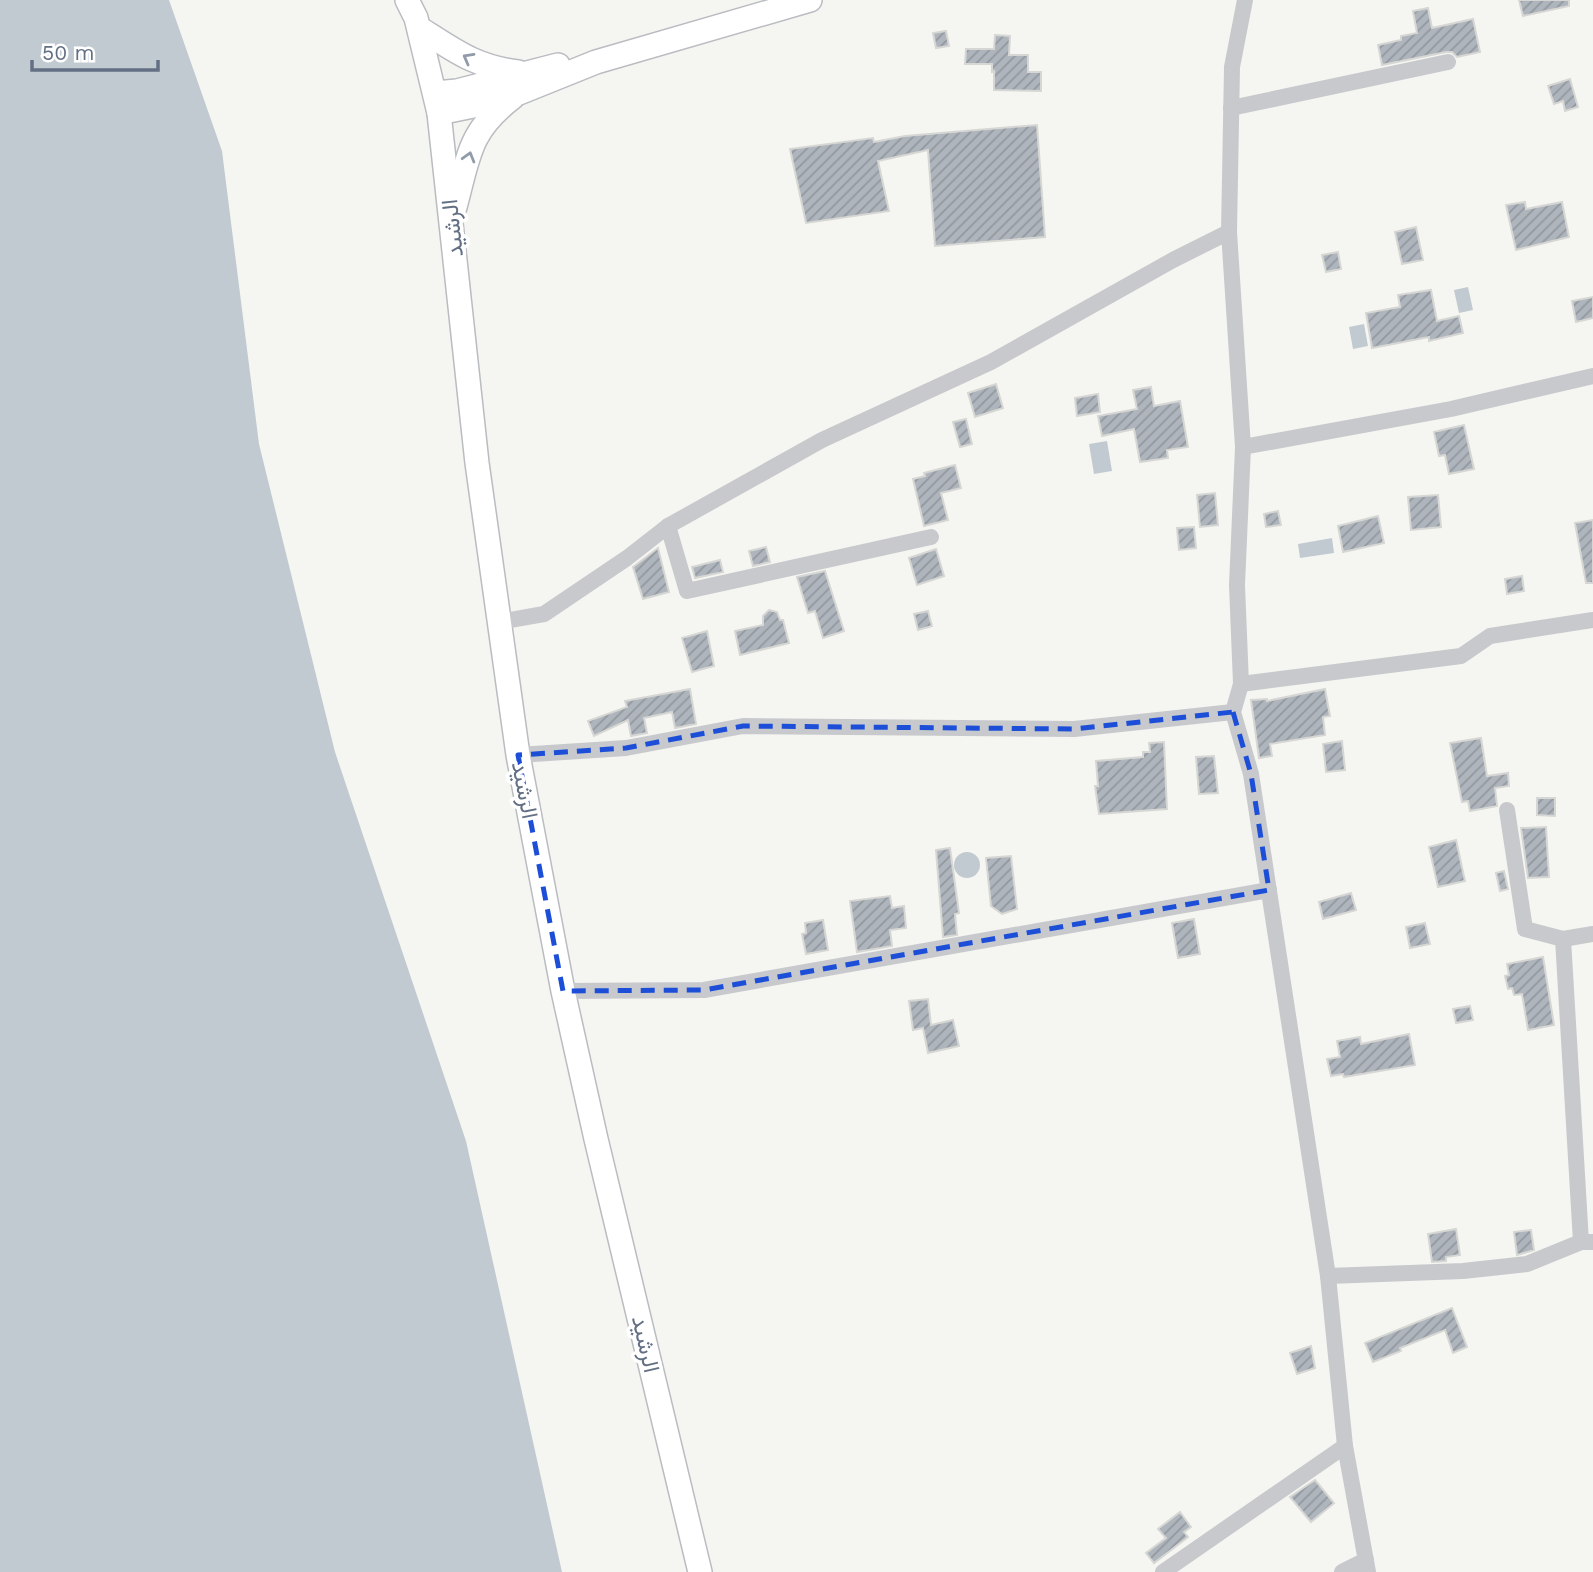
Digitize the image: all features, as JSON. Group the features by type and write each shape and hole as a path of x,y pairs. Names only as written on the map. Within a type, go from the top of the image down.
{"main road":[{"name":"الرشيد","path":"407,0 418,28 437,103 446,156 477,463 518,755 596,1139 700,1572"},
{"path":"437,103 457,91 522,83 810,0"},
{"path":"418,28 480,65 522,83"},
{"path":"451,223 475,136 522,83"}],"street":[{"path":"1245,0 1232,67 1231,108 1229,232 1243,447 1237,585 1241,684 1233,712 1251,774 1328,1276 1345,1446 1367,1566 1342,1572"},
{"path":"1231,108 1448,62"},
{"path":"499,622 544,614 627,558 668,526 822,440 991,362 1173,260 1229,232"},
{"path":"1243,447 1451,409 1593,376"},
{"path":"668,526 687,591 931,537"},
{"path":"1241,684 1461,656 1490,636 1593,620"},
{"path":"518,755 626,748 743,726 1074,729 1233,712"},
{"path":"1507,810 1525,929 1563,939 1593,934"},
{"path":"564,990 704,990 1269,890"},
{"path":"1328,1276 1463,1271 1527,1264 1587,1242 1563,939"},
{"path":"1163,1572 1345,1446"}],"highlighted area":[{"path":"1233,712 1251,774 1269,890 704,990 563,991 518,755 626,748 743,726 1074,729"}],"shaded area":[{"path":"0,0 169,0 222,151 259,444 335,752 466,1141 562,1572 0,1572"},
{"path":"1468,287 1473,310 1459,313 1454,290"},
{"path":"1364,324 1368,346 1353,349 1349,327"},
{"path":"1107,441 1112,471 1094,474 1089,444"},
{"path":"1332,538 1334,553 1300,558 1298,544"},
{"path":"967,852 976,856 980,865 976,874 967,878 958,874 954,865 958,856"}],"building":[{"path":"1519,0 1569,0 1569,6 1523,16"},
{"path":"1428,8 1432,28 1473,19 1480,52 1457,57 1452,52 1446,52 1382,65 1378,45 1417,33 1413,11"},
{"path":"946,31 949,46 936,48 933,33"},
{"path":"995,35 1010,36 1009,55 1028,55 1028,72 1041,72 1041,91 994,90 992,64 965,64 966,49 994,49"},
{"path":"1570,79 1578,107 1565,111 1563,101 1554,104 1548,86"},
{"path":"1037,125 1045,237 935,246 928,150 878,161 889,211 806,223 790,149 873,138 874,142 905,136"},
{"path":"1525,202 1526,209 1562,202 1569,237 1516,250 1506,205"},
{"path":"1416,227 1423,260 1402,264 1395,232"},
{"path":"1338,252 1341,269 1326,272 1322,255"},
{"path":"1431,290 1437,321 1459,316 1463,333 1429,341 1429,337 1372,348 1366,313 1400,307 1398,295"},
{"path":"1593,297 1593,318 1576,322 1572,301"},
{"path":"996,384 1003,408 975,417 968,393"},
{"path":"1151,387 1154,406 1180,401 1188,447 1167,450 1168,458 1140,462 1134,429 1102,436 1098,416 1137,409 1133,390"},
{"path":"1098,394 1100,412 1077,416 1075,398"},
{"path":"966,419 972,444 960,447 953,422"},
{"path":"1464,425 1474,469 1449,474 1445,455 1439,456 1434,432"},
{"path":"955,465 961,488 941,493 948,520 924,526 913,479 925,476 924,473"},
{"path":"1215,493 1218,525 1200,527 1197,495"},
{"path":"1438,495 1441,527 1411,530 1408,497"},
{"path":"1278,511 1281,525 1266,527 1264,514"},
{"path":"1378,516 1384,543 1343,552 1338,526"},
{"path":"1593,520 1593,583 1586,583 1575,523"},
{"path":"1194,527 1196,548 1179,550 1177,528"},
{"path":"766,547 770,562 753,566 749,551"},
{"path":"658,548 669,592 643,599 633,567"},
{"path":"936,549 944,576 917,585 909,558"},
{"path":"720,560 723,572 695,578 692,567"},
{"path":"825,571 844,631 823,638 815,611 808,613 797,577"},
{"path":"1522,576 1524,591 1507,594 1505,579"},
{"path":"769,610 777,612 780,620 783,620 789,643 740,655 735,631 763,625 763,616"},
{"path":"928,611 932,626 918,630 914,614"},
{"path":"707,631 714,666 692,672 682,638"},
{"path":"690,689 696,724 675,728 672,712 644,718 647,733 631,736 628,720 594,736 588,721 627,707 625,701"},
{"path":"1325,689 1330,716 1323,717 1325,735 1270,744 1272,756 1259,758 1251,700 1267,701"},
{"path":"1481,738 1487,776 1508,773 1509,786 1495,788 1497,806 1470,811 1468,801 1462,802 1450,743"},
{"path":"1342,741 1345,770 1326,772 1323,744"},
{"path":"1164,742 1167,809 1099,814 1095,786 1098,786 1096,761 1143,757 1143,752 1150,752 1149,743"},
{"path":"1214,756 1218,793 1199,794 1196,757"},
{"path":"1537,798 1555,798 1555,816 1537,815"},
{"path":"1546,827 1549,877 1528,878 1521,828"},
{"path":"1456,840 1465,881 1438,887 1429,847"},
{"path":"950,848 959,913 955,914 957,935 943,937 936,850"},
{"path":"1011,856 1017,909 1002,914 991,906 986,858"},
{"path":"1504,871 1508,889 1500,891 1496,873"},
{"path":"1351,893 1356,910 1323,919 1319,902"},
{"path":"890,896 892,908 904,906 906,928 890,930 892,946 857,952 850,901"},
{"path":"1194,919 1200,954 1178,958 1172,923"},
{"path":"823,920 828,950 806,954 802,934 806,933 805,923"},
{"path":"1425,923 1430,944 1410,948 1406,927"},
{"path":"1543,957 1554,1025 1528,1030 1522,994 1514,995 1512,988 1508,989 1505,976 1509,975 1507,964"},
{"path":"928,999 931,1025 953,1020 959,1046 928,1053 923,1028 913,1030 909,1001"},
{"path":"1470,1006 1473,1020 1456,1023 1453,1009"},
{"path":"1409,1034 1415,1065 1344,1077 1343,1074 1331,1076 1327,1059 1340,1057 1337,1041 1360,1037 1361,1044"},
{"path":"1456,1229 1460,1255 1446,1257 1446,1261 1432,1262 1428,1234"},
{"path":"1531,1230 1534,1250 1517,1255 1514,1232"},
{"path":"1452,1308 1467,1347 1453,1353 1445,1330 1373,1362 1365,1343"},
{"path":"1311,1346 1315,1368 1297,1374 1290,1353"},
{"path":"1315,1480 1334,1503 1311,1522 1290,1497"},
{"path":"1180,1512 1191,1527 1184,1532 1188,1537 1154,1563 1146,1553 1166,1538 1158,1529"}]}
